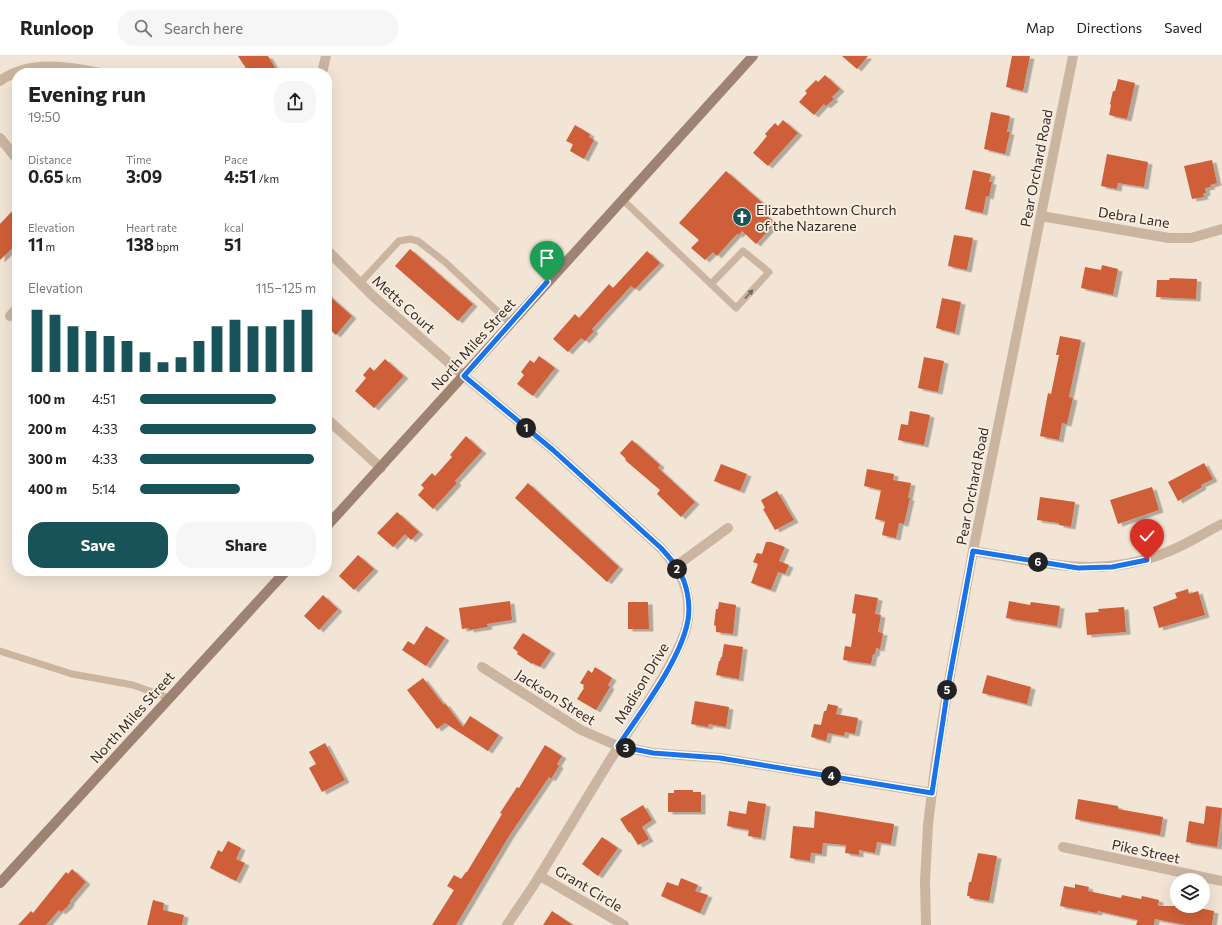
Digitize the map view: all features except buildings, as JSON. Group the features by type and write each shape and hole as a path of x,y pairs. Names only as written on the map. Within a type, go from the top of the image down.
{"main road":[{"name":"North Miles Street","path":"332,521 753,56"},
{"name":"North Miles Street","path":"0,883 281,576"}],"street":[{"path":"323,68 326,56"},
{"name":"Pear Orchard Road","path":"926,925 925,882 932,793 949,681 973,551 1073,56"},
{"path":"38,68 73,68"},
{"path":"0,81 12,75"},
{"path":"0,138 12,152"},
{"name":"Debra Lane","path":"1041,216 1169,238 1191,238 1222,229"},
{"name":"Metts Court","path":"332,255 360,283 464,376"},
{"name":"Madison Drive","path":"464,376 553,450 661,548 676,566 684,581 688,600 688,620 682,641 658,686 618,746 540,876 507,925"},
{"path":"332,424 381,468"},
{"path":"973,551 1062,566 1089,568 1112,567 1129,564 1164,554 1222,524"},
{"path":"676,566 728,528"},
{"name":"Jackson Street","path":"482,667 581,730 618,746 653,753 720,758 932,793"},
{"name":"Pike Street","path":"1063,847 1222,881"},
{"name":"Grant Circle","path":"540,876 624,925"}],"lane":[{"path":"623,200 736,308 769,272 743,252 711,284"},
{"path":"360,283 399,241 410,239 418,241 445,262 510,323"},
{"path":"0,651 72,674 133,685 169,698"}],"place":[{"name":"Elizabethtown Church of the Nazarene","path":"742,217"}],"route":[{"path":"547,282 464,376 553,450 661,548 676,566 684,581 688,600 688,620 682,641 658,686 618,746 653,753 720,758 932,793 949,681 973,551 1078,568 1112,567 1147,560"}]}
